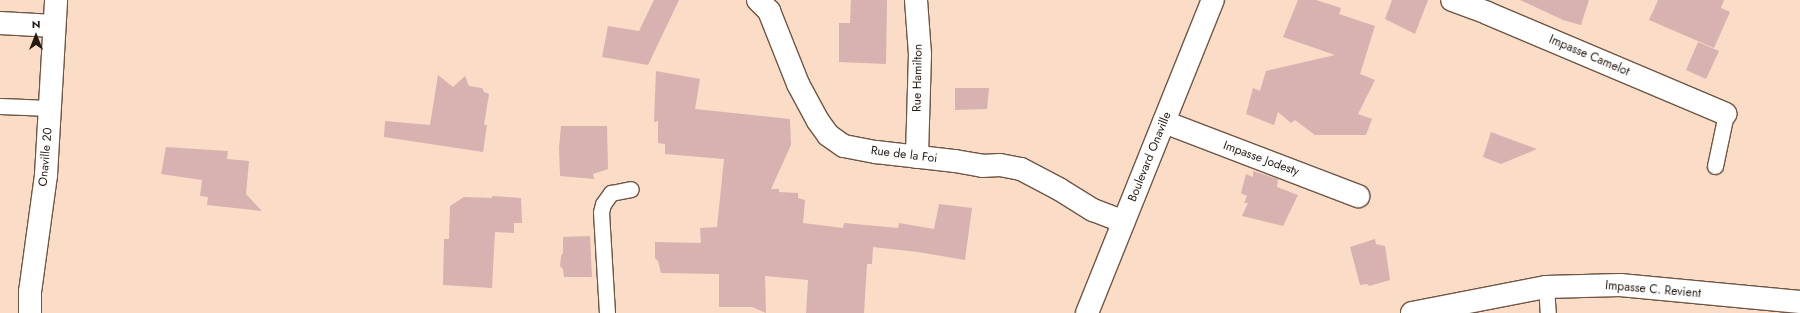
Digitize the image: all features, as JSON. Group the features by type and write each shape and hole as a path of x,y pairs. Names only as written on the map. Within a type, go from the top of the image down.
{"street":[{"name":"Onaville 20","path":"30,313 30,292 46,175 56,0"},
{"name":"Rue de la Foi","path":"758,0 769,11 798,84 828,136 844,146 876,152 982,166 1000,164 1021,169 1059,189 1093,210 1124,222"},
{"name":"Rue Hamilton","path":"916,0 920,54 917,157"},
{"name":"Boulevard Onaville","path":"1087,313 1213,0"},
{"name":"Impasse Camelot","path":"1452,0 1487,13 1726,114"},
{"path":"0,23 54,26"},
{"name":"Impasse Jodesty","path":"1164,122 1358,196"},
{"name":"Impasse C. Revient","path":"1412,313 1546,287 1620,285 1800,302"}],"lane":[{"path":"0,106 50,108"},
{"path":"1715,166 1726,114"},
{"path":"607,313 601,212 603,204 611,193 631,189"},
{"path":"1546,287 1548,313"}],"building":[{"path":"654,0 679,0 648,65 602,57 608,26 639,31"},
{"path":"851,0 887,0 886,64 839,62 839,23 850,23"},
{"path":"1298,0 1316,0 1341,8 1339,14 1375,26 1360,74 1375,80 1358,114 1372,119 1366,135 1315,135 1295,120 1291,123 1278,112 1274,125 1246,114 1253,88 1260,91 1266,71 1335,55 1283,37"},
{"path":"1392,0 1428,0 1415,34 1385,19"},
{"path":"1520,0 1589,0 1581,25 1563,20"},
{"path":"1658,0 1724,0 1721,8 1730,12 1714,48 1649,20"},
{"path":"1698,42 1719,51 1706,79 1686,70"},
{"path":"656,71 700,79 695,109 790,119 791,145 771,189 779,189 779,192 798,193 798,198 805,200 803,223 843,228 844,223 898,228 899,223 934,229 939,204 972,208 965,260 918,252 873,247 872,264 867,264 864,313 806,313 808,280 765,276 766,313 752,307 719,307 719,274 661,273 658,261 655,258 655,242 701,243 700,228 717,227 724,159 665,154 665,144 658,143 658,121 654,122"},
{"path":"438,75 453,87 465,76 469,86 482,88 484,92 489,94 484,125 487,125 483,152 384,137 385,121 430,125"},
{"path":"955,88 989,88 987,109 955,110"},
{"path":"561,126 607,126 608,169 593,174 594,179 560,176 559,148"},
{"path":"1491,132 1537,149 1501,164 1483,157"},
{"path":"166,147 228,151 227,159 249,161 246,194 262,211 207,205 208,197 200,196 202,180 161,174"},
{"path":"1253,171 1278,179 1277,187 1298,195 1283,226 1242,216 1248,203 1244,203 1247,196 1241,193 1246,174 1253,177"},
{"path":"492,196 521,198 522,223 514,223 514,233 495,232 492,288 443,285 444,239 449,239 450,206 464,197 492,198"},
{"path":"590,236 592,277 564,277 563,269 560,266 561,256 563,253 563,237"},
{"path":"1375,239 1376,244 1385,246 1390,280 1369,286 1367,284 1360,285 1350,247"}]}
